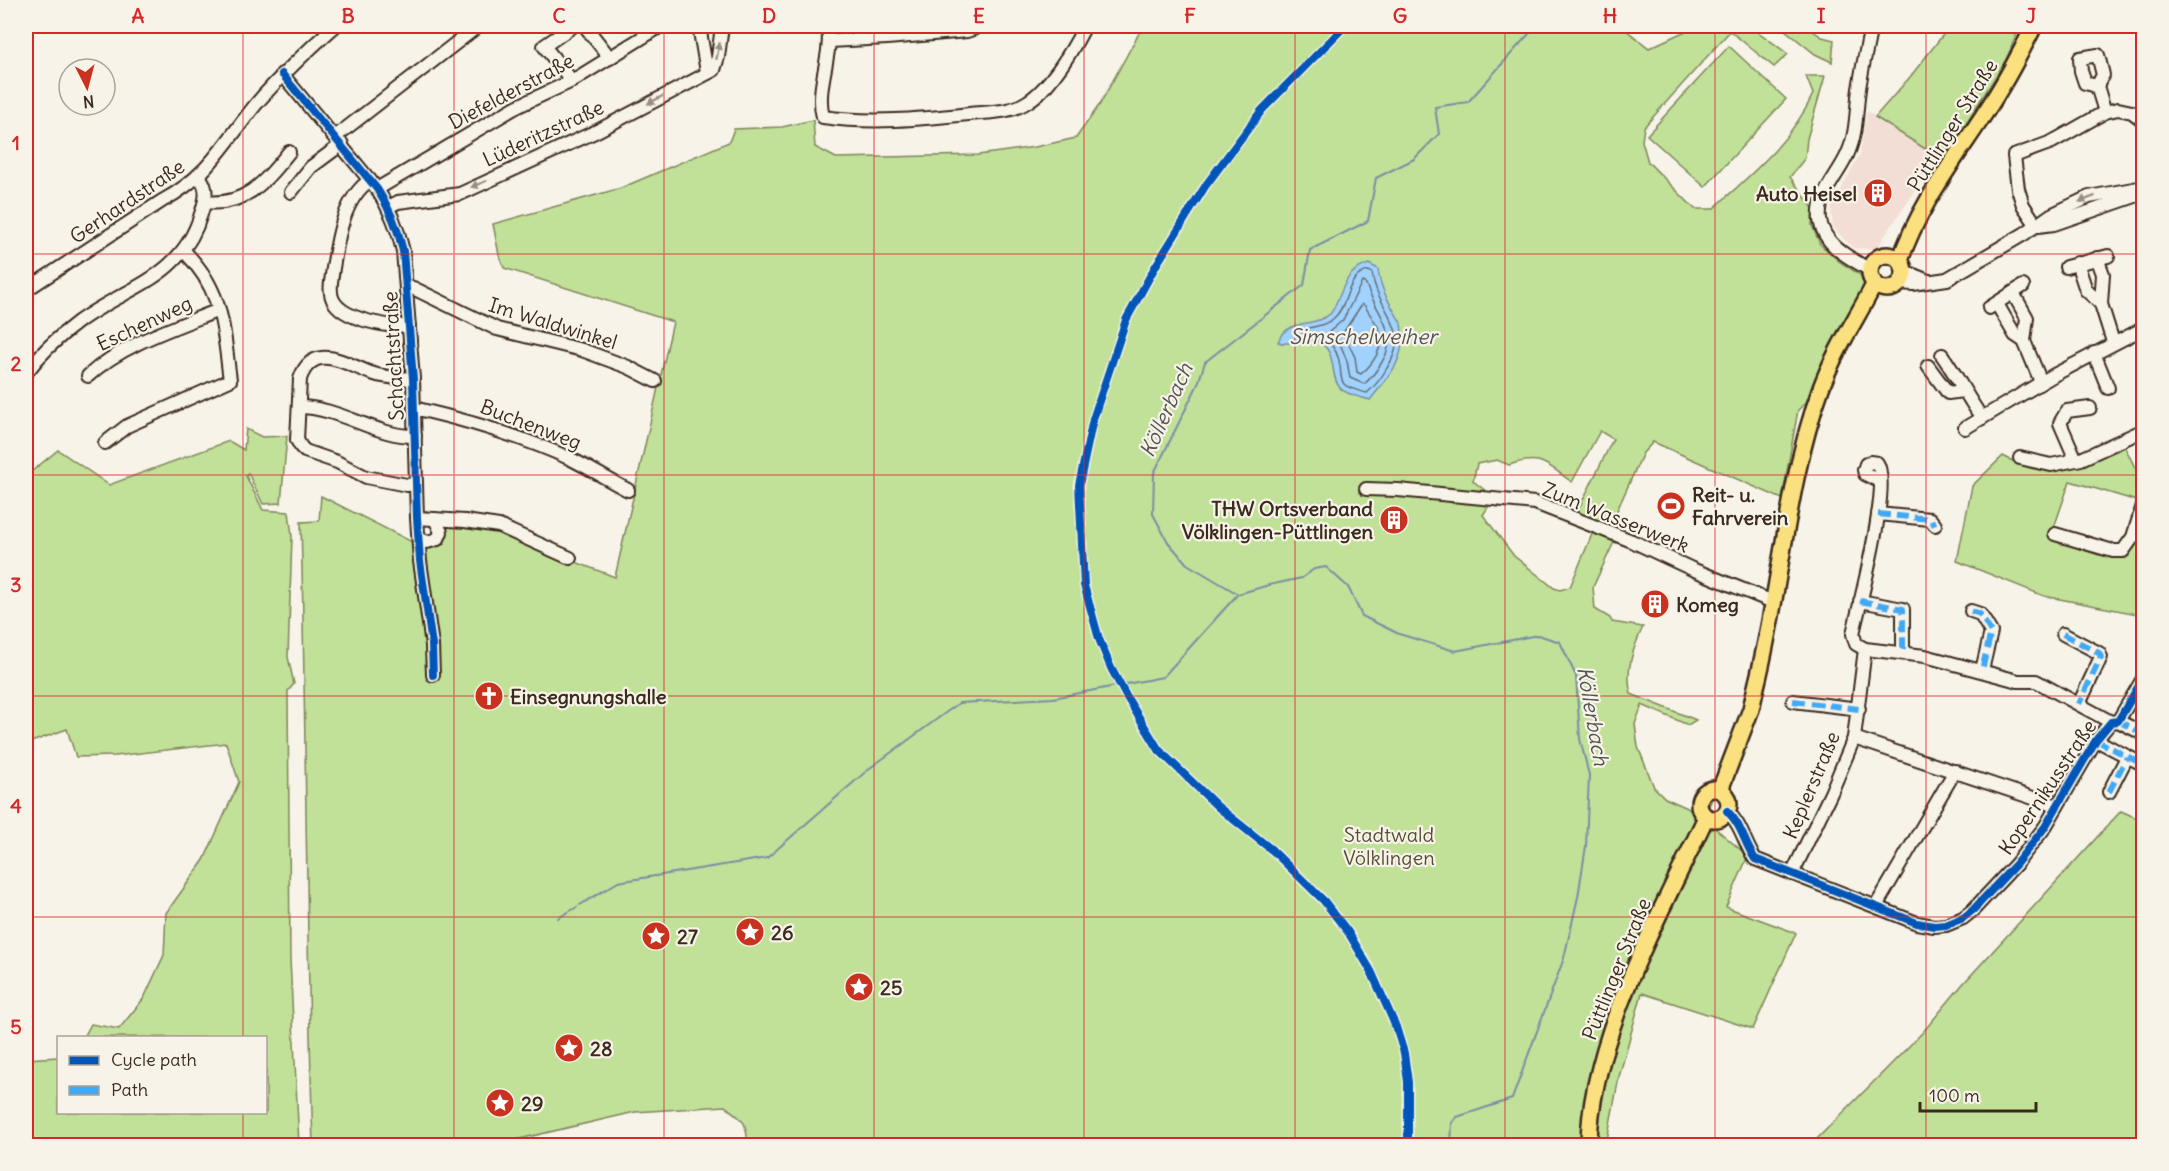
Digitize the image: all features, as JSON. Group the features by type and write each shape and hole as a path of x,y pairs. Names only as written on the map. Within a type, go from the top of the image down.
{"main road":[{"name":"Püttlinger Straße","path":"1589,1146 1592,1112 1601,1068 1618,1014 1683,863 1706,817 1700,804 1702,796 1710,790 1720,790 1751,709 1761,666 1794,481 1821,387 1835,356 1887,272 1908,224 1922,214 2008,76 2034,26"},
{"path":"1706,817 1720,818 1727,811 1729,802 1720,790"}],"street":[{"name":"Gerhardstraße","path":"26,290 162,201 180,192 200,176 282,74 336,26"},
{"path":"291,192 310,167 339,141 478,26"},
{"path":"572,81 544,46 558,30 573,26"},
{"path":"585,26 610,58"},
{"name":"Diefelderstraße","path":"374,184 516,107 572,81 661,26"},
{"path":"699,26 707,72 714,70 722,26"},
{"path":"828,26 830,41 823,83 821,109 823,117 862,120 915,120 1007,110 1026,103 1042,91 1069,54 1085,26"},
{"path":"830,41 967,31 977,26"},
{"path":"1871,26 1860,75 1855,129 1850,150 1819,208 1820,222 1825,236 1836,249 1852,259 1913,284 1939,282 2037,226 2050,214 2090,197 2144,187"},
{"name":"Lüderitzstraße","path":"388,207 398,202 460,194 597,131 707,72"},
{"name":"Schachtstraße","path":"282,74 374,184 388,207 399,233 403,251 413,379 417,519 432,645 433,675"},
{"path":"2097,86 2105,112"},
{"path":"2037,226 2023,205 2018,189 2014,156 2052,142 2105,112 2118,109 2132,112 2144,121"},
{"path":"205,202 223,202 252,191 268,178 289,152"},
{"path":"26,373 47,348 78,322 154,278 184,251 192,240 205,202 207,190 200,176"},
{"path":"374,184 363,185 344,218 338,241 331,295 339,309 350,315 368,321 409,326"},
{"path":"2037,226 2054,224 2144,193"},
{"path":"105,443 127,426 230,380 219,310 210,284 184,251"},
{"path":"2101,304 2085,290 2072,265 2102,257 2101,304 2113,342"},
{"name":"Im Waldwinkel","path":"406,288 413,288 497,329 582,350 628,367 655,381"},
{"path":"2024,340 2015,335 1993,306 2018,290 2026,318 2024,340 2041,382"},
{"name":"Eschenweg","path":"88,376 103,362 219,310"},
{"path":"1965,428 2041,382 2113,342 2144,328"},
{"path":"1963,391 1948,393 1925,368 1946,352 1963,391 1982,418"},
{"path":"2094,353 2108,387"},
{"path":"413,379 378,375 338,359 324,357 313,361 303,369 300,379 297,440 305,451 337,462 366,477 407,485 416,484"},
{"path":"299,407 328,411 380,429 415,436"},
{"path":"2076,460 2060,423 2067,411 2090,408"},
{"name":"Buchenweg","path":"414,410 472,422 530,441 628,490"},
{"path":"2020,458 2051,465 2076,460 2144,430"},
{"path":"1879,481 1878,514 1853,638 1858,646 1865,649 1941,659 2018,681 2036,681 2115,722"},
{"name":"Zum Wasserwerk","path":"1366,489 1535,503 1632,541 1692,569 1773,602"},
{"path":"2055,534 2113,551 2123,551 2133,537 2144,502"},
{"path":"1878,514 1930,519 1935,525"},
{"path":"417,519 499,526 570,558"},
{"path":"419,538 428,542 438,539 441,532 435,519"},
{"path":"1860,602 1903,609 1903,653"},
{"path":"1971,611 1980,614 1991,632 1982,670"},
{"path":"2063,634 2099,653 2101,657 2079,704"},
{"name":"Keplerstraße","path":"1792,874 1832,793 1854,738 1865,649"},
{"name":"Kopernikusstraße","path":"1727,811 1737,822 1747,848 1755,859 1917,923 1928,926 1946,925 1963,918 1973,910 2016,864 2045,827 2096,740 2115,722 2144,677"},
{"name":"Keplerstraße","path":"1793,700 1859,709"},
{"name":"Kopernikusstraße","path":"2115,722 2144,734"},
{"path":"1854,738 2057,806"},
{"name":"Kopernikusstraße","path":"2096,740 2144,765"},
{"path":"2109,792 2127,757"},
{"path":"1876,906 1955,771"}],"shaded area":[{"name":"Auto Heisel","path":"1867,111 1938,157 1876,249 1853,248 1833,228 1831,208 1860,154"}],"green space":[{"name":"Stadtwald Völklingen","path":"1143,26 1621,26 1649,48 1696,26 1709,29 1719,26 1750,26 1788,54 1774,67 1730,31 1644,127 1642,141 1648,162 1695,209 1713,209 1769,156 1794,127 1813,94 1806,76 1825,76 1807,139 1805,158 1790,177 1813,208 1812,225 1820,244 1840,262 1862,276 1864,287 1837,332 1807,401 1798,410 1782,499 1653,442 1643,453 1610,526 1577,512 1613,439 1600,431 1572,482 1549,466 1529,460 1509,465 1497,460 1477,464 1473,481 1486,491 1492,501 1483,515 1514,556 1554,588 1560,590 1570,587 1593,532 1615,540 1593,587 1595,609 1610,618 1612,622 1643,627 1631,660 1629,685 1631,694 1696,720 1688,725 1642,705 1635,724 1638,747 1654,787 1665,798 1692,810 1702,793 1712,799 1696,836 1715,828 1748,856 1726,907 1796,933 1753,1029 1642,993 1619,1077 1606,1145 1608,1145 748,1146 743,1122 725,1106 635,1112 494,1145 313,1145 301,522 319,521 321,496 426,549 445,539 447,523 491,530 615,577 673,322 504,268 493,224 621,188 729,142 734,129 782,127 813,120 815,147 836,158 978,155 1035,147 1076,138 1100,104"},
{"path":"1780,26 1806,26 1822,37 1834,40 1832,62 1815,54"},
{"path":"1950,26 2020,26 2006,60 1952,146 1938,157 1875,117"},
{"path":"1729,46 1786,99 1705,187 1647,135"},
{"path":"246,429 262,437 287,436 281,503 263,504 248,473 246,476 263,510 289,512 292,536 288,657 294,684 288,691 290,959 299,1145 26,1145 26,1059 57,1057 57,1114 267,1114 267,1036 85,1036 91,1024 119,1029 144,998 164,955 166,913 204,860 239,782 226,743 115,756 76,757 67,729 26,744 26,476 58,450 109,485 229,441 244,450"},
{"path":"2124,445 2140,478 2137,501 2070,481 2050,539 2099,555 2127,555 2143,533 2143,602 2137,614 2044,596 1957,561 1972,486 2003,456 2033,469 2054,470 2085,462"},
{"path":"2121,811 2139,819 2143,814 2143,1145 1811,1145 1923,1032 1962,985"}],"water":[{"name":"Simschelweiher","path":"1369,264 1378,269 1383,290 1402,326 1402,345 1397,362 1388,378 1370,400 1350,394 1340,388 1329,352 1319,342 1309,340 1278,342 1288,329 1316,321 1330,314 1348,278 1356,270"}],"waterway":[{"name":"Köllerbach","path":"1451,1146 1452,1123 1457,1117 1512,1099 1564,958 1578,897 1586,846 1589,775 1580,739 1576,676 1560,642 1538,635 1455,651 1399,634 1362,616 1348,587 1326,567 1314,569 1302,578 1238,594 1187,564 1168,542 1153,514 1154,473 1198,384 1205,362 1304,285 1310,250 1368,221 1376,178 1414,159 1439,134 1435,107 1468,102 1536,26"},
{"path":"580,905 618,882 767,858 870,768 959,703 1053,698 1163,677 1237,595"},
{"path":"558,918 577,907"}],"marked path":[{"path":"1878,514 1930,519 1935,525"},
{"path":"1860,601 1903,609 1903,653"},
{"path":"1971,611 1980,614 1991,632 1982,670"},
{"path":"2063,634 2099,653 2101,657 2079,704"},
{"path":"1793,701 1859,709"},
{"path":"2118,721 2144,734"},
{"path":"2096,740 2144,765"},
{"path":"2109,792 2127,757"}],"cycle path":[{"path":"1345,26 1262,110 1206,185 1155,267 1126,320 1093,419 1079,485 1084,585 1099,639 1111,668 1159,750 1218,807 1272,850 1324,901 1348,932 1371,971 1396,1027 1404,1053 1408,1082 1408,1146"},
{"path":"282,74 377,189 393,219 401,243 413,379 420,561 432,645 433,675"},
{"path":"1727,811 1736,822 1755,859 1917,923 1934,926 1946,925 1963,918 1973,910 2016,864 2045,827 2096,740 2111,722 2118,721 2144,677"}],"place":[{"name":"Auto Heisel","path":"1878,193"},
{"name":"Reit- u. Fahrverein","path":"1671,506"},
{"name":"THW Ortsverband Völklingen-Püttlingen","path":"1394,520"},
{"name":"Komeg","path":"1655,604"},
{"name":"Einsegnungshalle","path":"489,696"},
{"name":"26","path":"750,932"},
{"name":"27","path":"656,936"},
{"name":"25","path":"859,987"},
{"name":"28","path":"569,1048"},
{"name":"29","path":"500,1103"}]}
